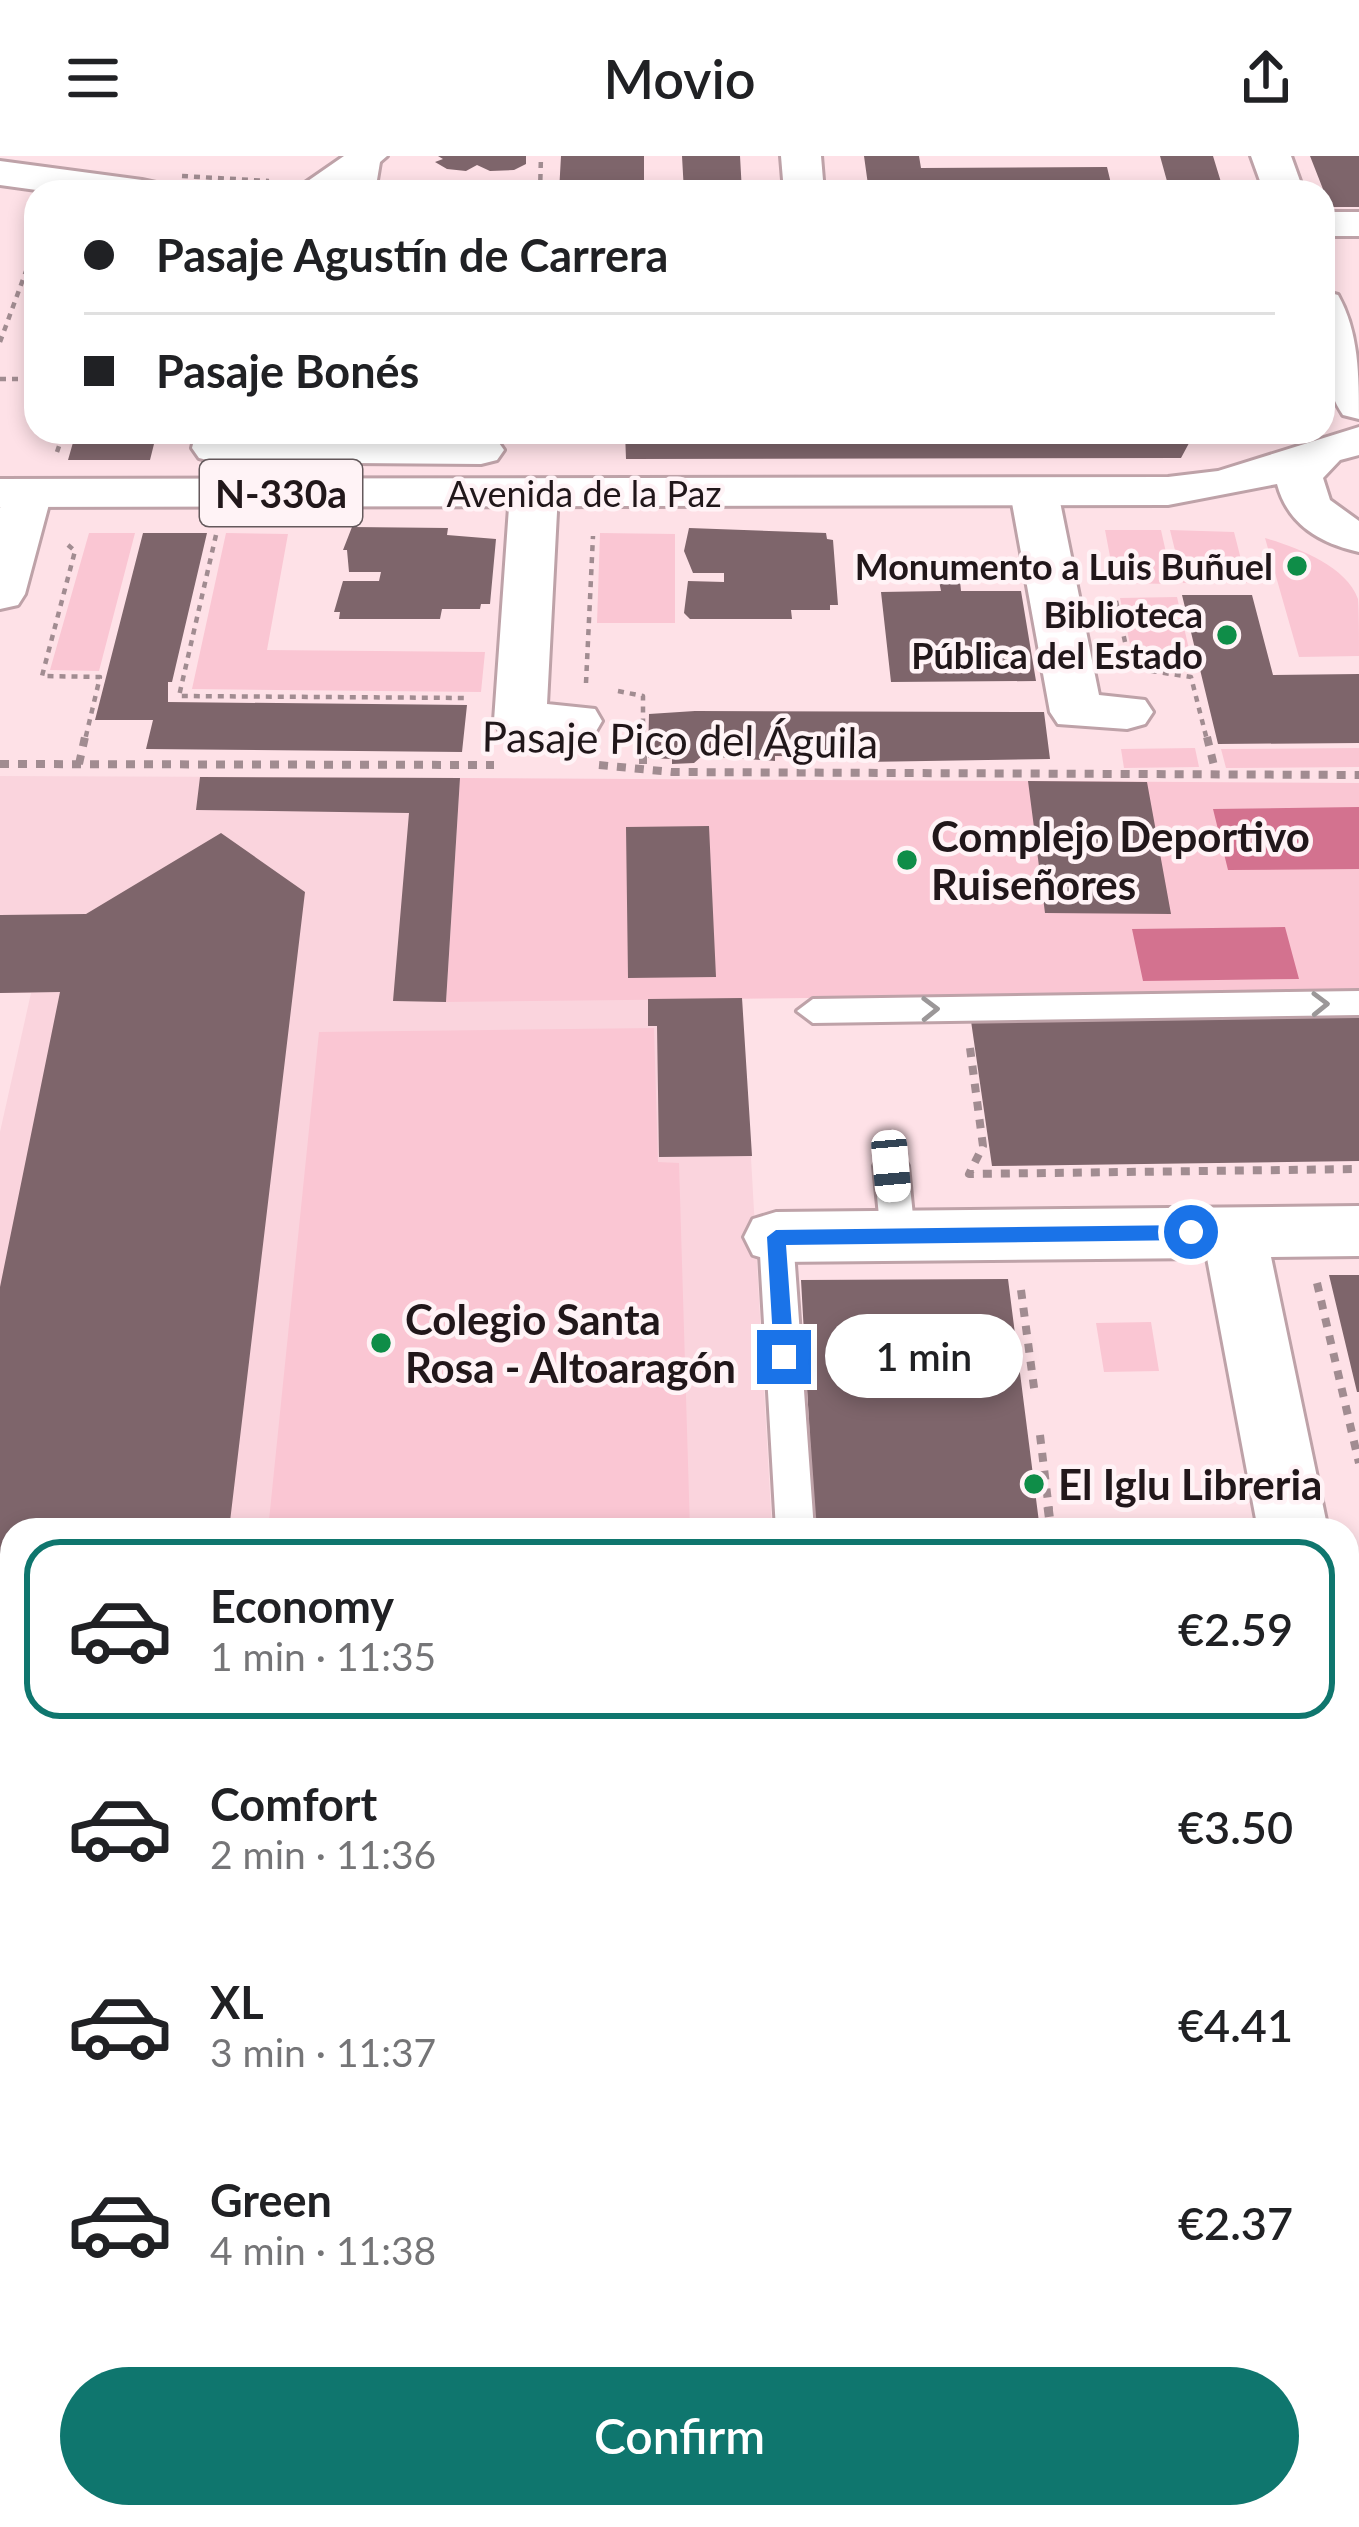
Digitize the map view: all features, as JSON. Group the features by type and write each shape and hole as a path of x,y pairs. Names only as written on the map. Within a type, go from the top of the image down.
{"main road":[{"path":"338,180 369,156"},
{"path":"0,173 52,180"},
{"path":"1335,338 1359,405"},
{"name":"N-330a","path":"1343,531 1300,492 1299,476 1308,461 1324,450 1359,442"},
{"name":"Avenida de la Paz","path":"14,493 233,474 479,472 534,493 1168,491 1221,485 1308,461"},
{"name":"Avenida de la Paz","path":"1168,491 1268,507 1343,531"},
{"path":"1034,492 1076,712 1127,712"},
{"path":"0,594 14,493"},
{"path":"534,493 520,721 590,717"},
{"path":"1234,1232 1291,1518"},
{"path":"776,1237 1234,1232 1336,1249"}],"lane":[{"path":"813,1011 1359,1003"},
{"path":"891,1166 898,1235"},
{"path":"776,1237 794,1518"}],"path":[{"path":"0,342 24,277"},
{"path":"233,474 179,696 470,698"},
{"path":"594,523 586,688 590,717 643,696 643,765"},
{"path":"67,544 75,551 43,676 100,676 79,764"},
{"path":"1113,591 1131,670 1179,671 1191,677 1216,774"},
{"name":"Pasaje Pico del Águila","path":"590,717 643,765 671,772 1359,775"},
{"path":"487,765 489,742"},
{"path":"1055,751 1059,773"},
{"name":"Pasaje Pico del Águila","path":"0,764 502,765"},
{"path":"965,1009 983,1146 969,1174 1359,1169"},
{"path":"1336,1249 1359,1462"},
{"path":"1040,1435 1050,1518"}],"shaded area":[{"path":"1105,530 1161,530 1173,584 1115,583"},
{"path":"1170,530 1234,532 1247,583 1183,583"},
{"path":"89,533 135,533 99,671 50,670"},
{"path":"226,533 288,534 267,650 485,652 481,692 192,689"},
{"path":"600,533 675,534 675,623 597,623"},
{"path":"1265,538 1318,559 1352,587 1358,599 1359,656 1299,657"},
{"path":"1177,597 1191,658 1133,658 1120,598"},
{"path":"1195,748 1199,767 1124,768 1121,749"},
{"path":"1359,748 1359,767 1226,768 1221,749"},
{"name":"Colegio Santa Rosa - Altoaragón","path":"0,776 460,778 446,1001 742,998 771,1518 0,1518 0,1132 31,993 0,993"},
{"name":"Complejo Deportivo Ruiseñores","path":"460,778 1359,783 1359,992 446,1002"},
{"path":"1359,807 1359,869 1228,870 1213,809"},
{"path":"1285,927 1299,979 1143,981 1132,929"},
{"path":"654,1028 658,1162 679,1163 690,1518 269,1518 319,1032"},
{"path":"1151,1322 1159,1371 1104,1372 1096,1323"}],"building":[{"path":"438,156 526,156 526,164 490,171 477,165 466,171 447,169 435,162 443,159"},
{"path":"561,156 644,156 644,180 560,180"},
{"path":"682,156 740,156 741,180 683,180"},
{"path":"864,156 919,156 921,168 1107,167 1110,180 867,180"},
{"path":"1160,156 1213,156 1220,180 1167,180"},
{"path":"1310,156 1359,156 1359,207 1335,207 1335,180 1319,180"},
{"path":"73,444 154,444 150,460 68,460"},
{"path":"625,444 1189,444 1181,458 626,459"},
{"path":"352,527 448,528 447,535 496,539 490,604 481,604 480,609 442,609 440,619 339,619 340,612 334,612 343,581 379,581 381,572 349,572 347,550 343,550"},
{"path":"689,528 826,533 833,540 838,605 830,605 830,610 791,610 792,619 690,619 684,613 688,581 724,582 724,573 693,573 684,551"},
{"path":"143,533 207,533 172,682 168,682 168,702 467,705 462,752 146,749 153,720 95,720"},
{"path":"939,581 960,581 961,591 1021,591 1036,681 891,682 881,592 941,591"},
{"name":"Biblioteca Pública del Estado","path":"1182,595 1252,595 1273,675 1359,674 1359,743 1218,744"},
{"path":"1044,712 1050,759 864,762 864,757 775,756 775,761 702,756 694,763 672,764 672,759 648,758 649,714"},
{"path":"200,777 460,778 446,1002 393,1001 409,813 196,810"},
{"path":"1028,781 1147,782 1171,914 1045,913"},
{"path":"709,826 716,977 628,978 626,827"},
{"path":"221,833 305,892 230,1518 0,1518 0,1287 60,992 0,993 0,915 86,914"},
{"path":"742,998 752,1156 659,1157 657,1026 648,1026 648,999"},
{"path":"1359,1016 1359,1161 992,1166 971,1021"},
{"path":"1329,1275 1359,1275 1359,1392 1357,1392"},
{"path":"1008,1279 1038,1518 814,1518 801,1280"}],"place":[{"name":"Monumento a Luis Buñuel","path":"1297,566"},
{"name":"Biblioteca Pública del Estado","path":"1227,635"},
{"name":"Complejo Deportivo Ruiseñores","path":"907,860"},
{"name":"Colegio Santa Rosa - Altoaragón","path":"381,1343"},
{"name":"El Iglu Libreria","path":"1034,1484"}],"route":[{"path":"784,1357 776,1237 1191,1232"}]}
